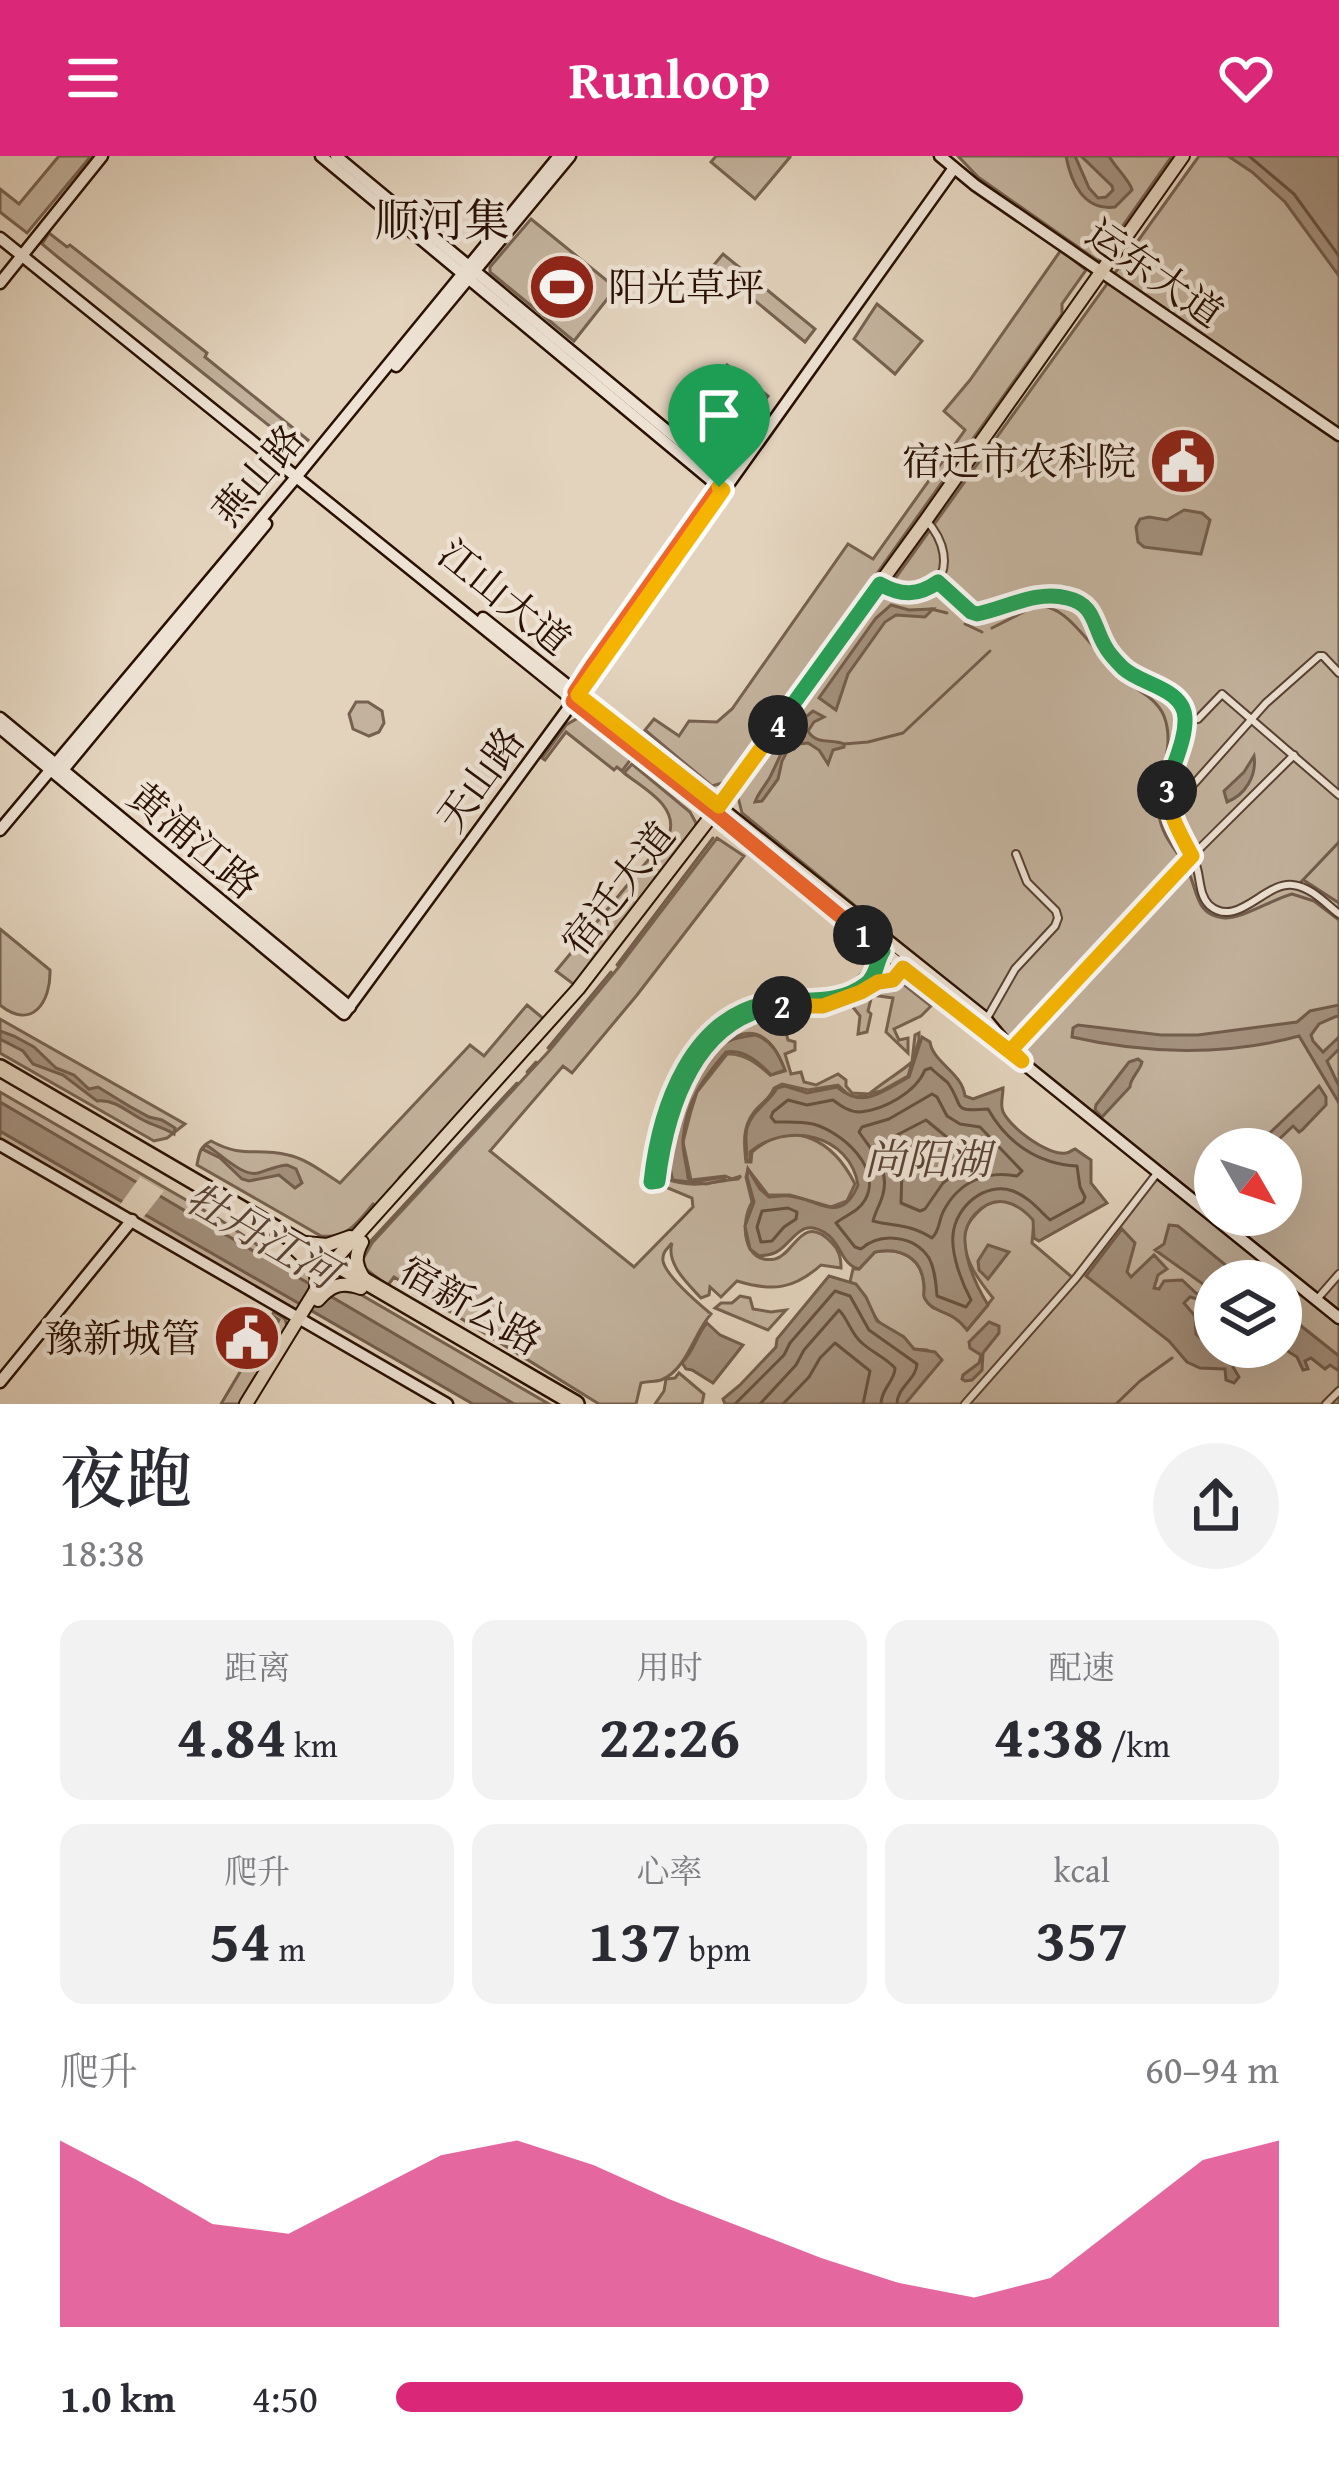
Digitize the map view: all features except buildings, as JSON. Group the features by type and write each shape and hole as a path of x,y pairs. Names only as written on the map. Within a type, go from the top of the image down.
{"highway":[{"name":"宿新公路","path":"0,1072 297,1245 327,1279 364,1285 576,1404"},
{"name":"宿新公路","path":"364,1285 562,1404"}],"main road":[{"name":"宿迁大道","path":"327,1279 604,970 1187,156"},
{"name":"宿迁大道","path":"250,1404 327,1279 374,1217 578,989 719,810"},
{"path":"297,1245 336,1243 374,1217"},
{"path":"297,1245 316,1274 334,1285 364,1285 356,1263 362,1242"}],"street":[{"path":"0,283 98,156"},
{"path":"321,156 724,484"},
{"path":"336,156 468,272"},
{"name":"燕山路","path":"0,830 56,770 302,476 560,156"},
{"name":"燕山路","path":"468,272 570,156"},
{"name":"运东大道","path":"948,161 1339,433"},
{"name":"天山路","path":"345,1009 574,697 948,161"},
{"name":"江山大道","path":"0,234 574,697 986,1020 1022,1061"},
{"path":"0,272 22,251"},
{"path":"882,585 908,594 938,582 945,554 928,521"},
{"path":"938,582 977,614 1041,595 1082,603 1094,616 1113,656 1136,678 1174,697 1183,707 1185,720 1167,786 1168,802 1197,865 1202,895 1226,912 1288,884 1310,891 1339,914"},
{"path":"1167,786 1184,795 1266,703 1319,656 1339,674"},
{"path":"1185,720 1198,719 1222,694 1339,795"},
{"name":"黄浦江路","path":"0,718 56,770"},
{"name":"黄浦江路","path":"0,728 345,1009"},
{"path":"1011,1050 1181,867 1294,755"},
{"name":"江山大道","path":"719,810 903,968 1339,1318"},
{"path":"986,1020 1011,975 1058,918 1027,882 1016,854"},
{"path":"883,951 872,979 854,991 821,1001 761,1004 712,1033 688,1062 667,1107 651,1182 658,1181 666,1130 682,1085 724,1030 765,1009 832,1004 878,982 893,980 903,968"},
{"path":"0,1145 447,1404"},
{"path":"965,1404 1076,1278 1159,1172"},
{"path":"0,1372 129,1219"},
{"path":"0,1382 129,1219"},
{"path":"1316,1300 1339,1274"},
{"path":"1326,1404 1339,1390"}],"shaded area":[{"path":"59,156 91,156 27,233 0,212 0,189 19,204"},
{"path":"716,156 790,157 755,199 711,162"},
{"path":"958,156 1172,156 1098,261 978,177"},
{"path":"1199,156 1339,156 1339,1404 905,1404 941,1359 914,1349 881,1324 850,1282 853,1269 859,1269 875,1252 908,1256 919,1267 928,1303 952,1314 968,1329 993,1298 974,1271 965,1247 966,1228 984,1207 1006,1202 1027,1214 1034,1220 1032,1243 1073,1278 1159,1169 1024,1059 990,1016 742,813 738,797"},
{"path":"531,219 616,288 574,341 490,272"},
{"path":"49,233 207,353 205,357 308,440 297,448 59,258 42,244"},
{"path":"1061,250 1086,270 1062,304 1062,314 729,781 712,786 645,730 654,719 679,736 689,721 717,722 732,709 848,544 873,559 965,430 944,411"},
{"path":"723,254 815,329 805,342 713,266"},
{"path":"877,304 922,341 895,374 854,339"},
{"path":"727,365 768,396 723,458 684,427 686,416"},
{"path":"356,702 368,702 382,711 384,723 379,732 369,736 353,729 349,714"},
{"path":"578,718 631,759 622,771 614,770 566,732 542,758 566,725"},
{"path":"632,764 690,812 696,823 694,833 576,986 556,971 669,835 671,825 664,807 624,773"},
{"path":"717,838 744,856 572,1073 563,1066 490,1151 634,1267 693,1207 692,1198 663,1186 666,1179 702,1184 741,1176 691,1180 683,1142 697,1092 727,1054 745,1057 770,1075 785,1071 763,1037 736,1036 710,1057 679,1108 669,1171 662,1171 664,1151 673,1111 701,1055 730,1027 765,1011 773,1023 784,1026 788,1040 795,1042 795,1050 785,1054 791,1074 801,1072 804,1082 816,1085 838,1074 852,1093 869,1094 852,1098 838,1085 808,1090 782,1084 774,1088 747,1124 746,1162 768,1141 798,1135 836,1156 855,1184 847,1201 831,1207 790,1195 768,1195 748,1169 752,1202 746,1220 747,1240 756,1255 775,1259 813,1231 834,1245 841,1268 821,1265 782,1286 737,1281 721,1297 710,1287 709,1295 701,1298 675,1265 672,1243 663,1255 665,1267 711,1314 670,1375 641,1383 636,1404 599,1404 394,1277 388,1285 384,1283 366,1269 363,1259 372,1243 549,1051"},
{"path":"0,929 50,970 43,1002 30,1014 0,1005"},
{"path":"869,957 931,1006 894,1029 899,1040 908,1038 908,1053 886,1032 893,998 872,995 867,1032 858,1034 860,1016 844,989 867,969"},
{"path":"527,1005 545,1020 378,1207 373,1204 345,1232 321,1236 197,1165 202,1148 211,1141 232,1150 295,1157 340,1183 470,1045 484,1056"},
{"path":"0,1019 185,1124 167,1138 154,1141 0,1053"},
{"path":"919,1033 919,1040 908,1076 869,1094 912,1062"},
{"path":"0,1092 309,1275 311,1286 0,1102"},
{"path":"0,1131 131,1207 125,1214 0,1143"},
{"path":"143,1213 301,1304 296,1312 137,1221"},
{"path":"332,1290 358,1293 549,1404 514,1404 328,1296"},
{"path":"740,1296 750,1298 753,1309 786,1310 768,1330 715,1308"},
{"path":"274,1312 287,1326 241,1404 221,1404 243,1367 249,1370 279,1320"},
{"path":"679,1373 704,1394 702,1404 655,1404 666,1379"}],"water":[{"path":"1066,156 1075,156 1098,198 1106,197 1112,186 1081,156 1109,156 1132,190 1115,207 1095,205 1076,185"},
{"path":"1228,156 1339,156 1339,276 1285,202"},
{"path":"717,386 744,401 715,431 700,420 726,410 730,400"},
{"path":"1184,510 1202,513 1210,520 1201,554 1144,547 1138,542 1140,519 1167,520"},
{"path":"891,605 933,609 925,617 896,615 885,622 848,674 836,710 819,698 876,618"},
{"path":"813,711 824,717 808,731 812,736 844,747 833,750 828,764 808,743 789,748 778,779 762,801 755,802 792,733"},
{"path":"1254,756 1248,784 1227,802 1224,791"},
{"path":"1339,1005 1339,1015 1319,1024 1311,1035 1323,1052 1339,1037 1339,1049 1327,1061 1339,1086 1339,1103 1299,1036 1215,1050 1128,1047 1072,1037 1078,1025 1198,1035 1297,1022 1310,1011"},
{"path":"0,1031 34,1047 89,1089 98,1087 162,1120 175,1128 174,1134 116,1104 97,1101 63,1075 33,1064 23,1051 0,1039"},
{"path":"756,1035 774,1049 785,1070 771,1075 745,1055 726,1052 697,1091 685,1125 688,1178 692,1182 725,1180 706,1184 673,1180 674,1128 688,1090 723,1044"},
{"name":"尚阳湖","path":"922,1037 959,1080 965,1096 973,1099 1003,1088 1002,1108 1019,1130 1049,1150 1066,1153 1075,1149 1091,1160 1091,1183 1107,1203 1039,1241 1034,1238 1033,1220 1012,1204 990,1203 975,1214 966,1230 966,1249 988,1305 967,1330 926,1300 919,1267 908,1256 875,1252 859,1269 849,1264 828,1235 811,1228 776,1252 759,1256 750,1249 745,1226 754,1202 748,1169 769,1197 789,1196 828,1207 844,1204 858,1185 843,1154 814,1138 781,1137 765,1142 750,1152 750,1161 746,1159 749,1122 777,1088 807,1093 837,1087 856,1097 873,1096 909,1077"},
{"path":"1129,1062 1142,1062 1130,1087 1102,1117 1096,1105"},
{"path":"1319,1086 1326,1105 1302,1130 1275,1128"},
{"path":"0,1102 514,1404 473,1404 0,1131"},
{"path":"206,1145 252,1173 287,1165 296,1169 302,1183 295,1188 279,1175 242,1179 202,1149"},
{"path":"1169,1225 1178,1226 1219,1260 1194,1260 1194,1278 1155,1250 1164,1244"},
{"path":"1122,1229 1135,1243 1127,1272 1131,1277 1154,1255 1167,1269 1158,1275 1154,1288 1159,1289 1164,1281 1182,1280 1194,1291 1194,1298 1184,1303 1194,1315 1194,1365 1086,1276"},
{"path":"988,1245 1009,1252 988,1279 978,1261"},
{"path":"829,1276 856,1284 877,1321 914,1349 935,1352 942,1360 905,1404 725,1404 723,1399 776,1347 777,1339"},
{"path":"989,1322 999,1326 999,1333 983,1353 982,1370 965,1381 963,1375 979,1363 981,1355 969,1342"},
{"path":"707,1323 743,1345 713,1383 682,1363"},
{"path":"1302,1327 1339,1356 1339,1371 1330,1365 1325,1369 1311,1358 1305,1361 1308,1369 1303,1370"},
{"path":"1200,1368 1234,1368 1239,1377 1234,1383 1226,1380 1225,1369"}],"pier":[{"path":"140,1177 164,1191 142,1219 119,1206"}],"waterway":[{"path":"992,628 1035,606 1052,609 1074,625 1116,674 1160,709 1168,741 1158,802 1161,823 1208,912 1231,917 1292,894 1314,901 1339,920"},
{"path":"931,609 947,613"},
{"path":"965,624 982,632"},
{"path":"844,744 903,733 990,651"},
{"path":"617,965 713,838"},
{"path":"1300,883 1339,842"},
{"path":"1305,881 1339,903"},
{"path":"548,1048 611,972"},
{"path":"527,1072 536,1062"},
{"path":"367,1245 517,1083"},
{"path":"399,1178 419,1157"},
{"path":"357,1226 391,1188"},
{"path":"1116,1404 1172,1358"}],"place":[{"name":"阳光草坪","path":"562,287"},
{"name":"宿迁市农科院","path":"1183,461"},
{"name":"豫新城管","path":"247,1338"}],"district":[{"name":"顺河集","path":"442,220"}],"route":[{"path":"719,487 723,490 578,695 719,806 880,584 908,594 938,582 977,614 1041,595 1082,603 1122,667 1174,697 1185,718 1167,788 1168,802 1192,856 1011,1050 1022,1061 903,968 893,980 878,982 832,1004 779,1006 730,1025 703,1052 678,1095 656,1183 651,1182 653,1162 667,1107 688,1062 706,1039 730,1018 761,1004 821,1001 854,991 872,979 883,951 573,701 592,666 719,487"}],"water label":[{"name":"牡丹江河","path":"262,1235"}]}
